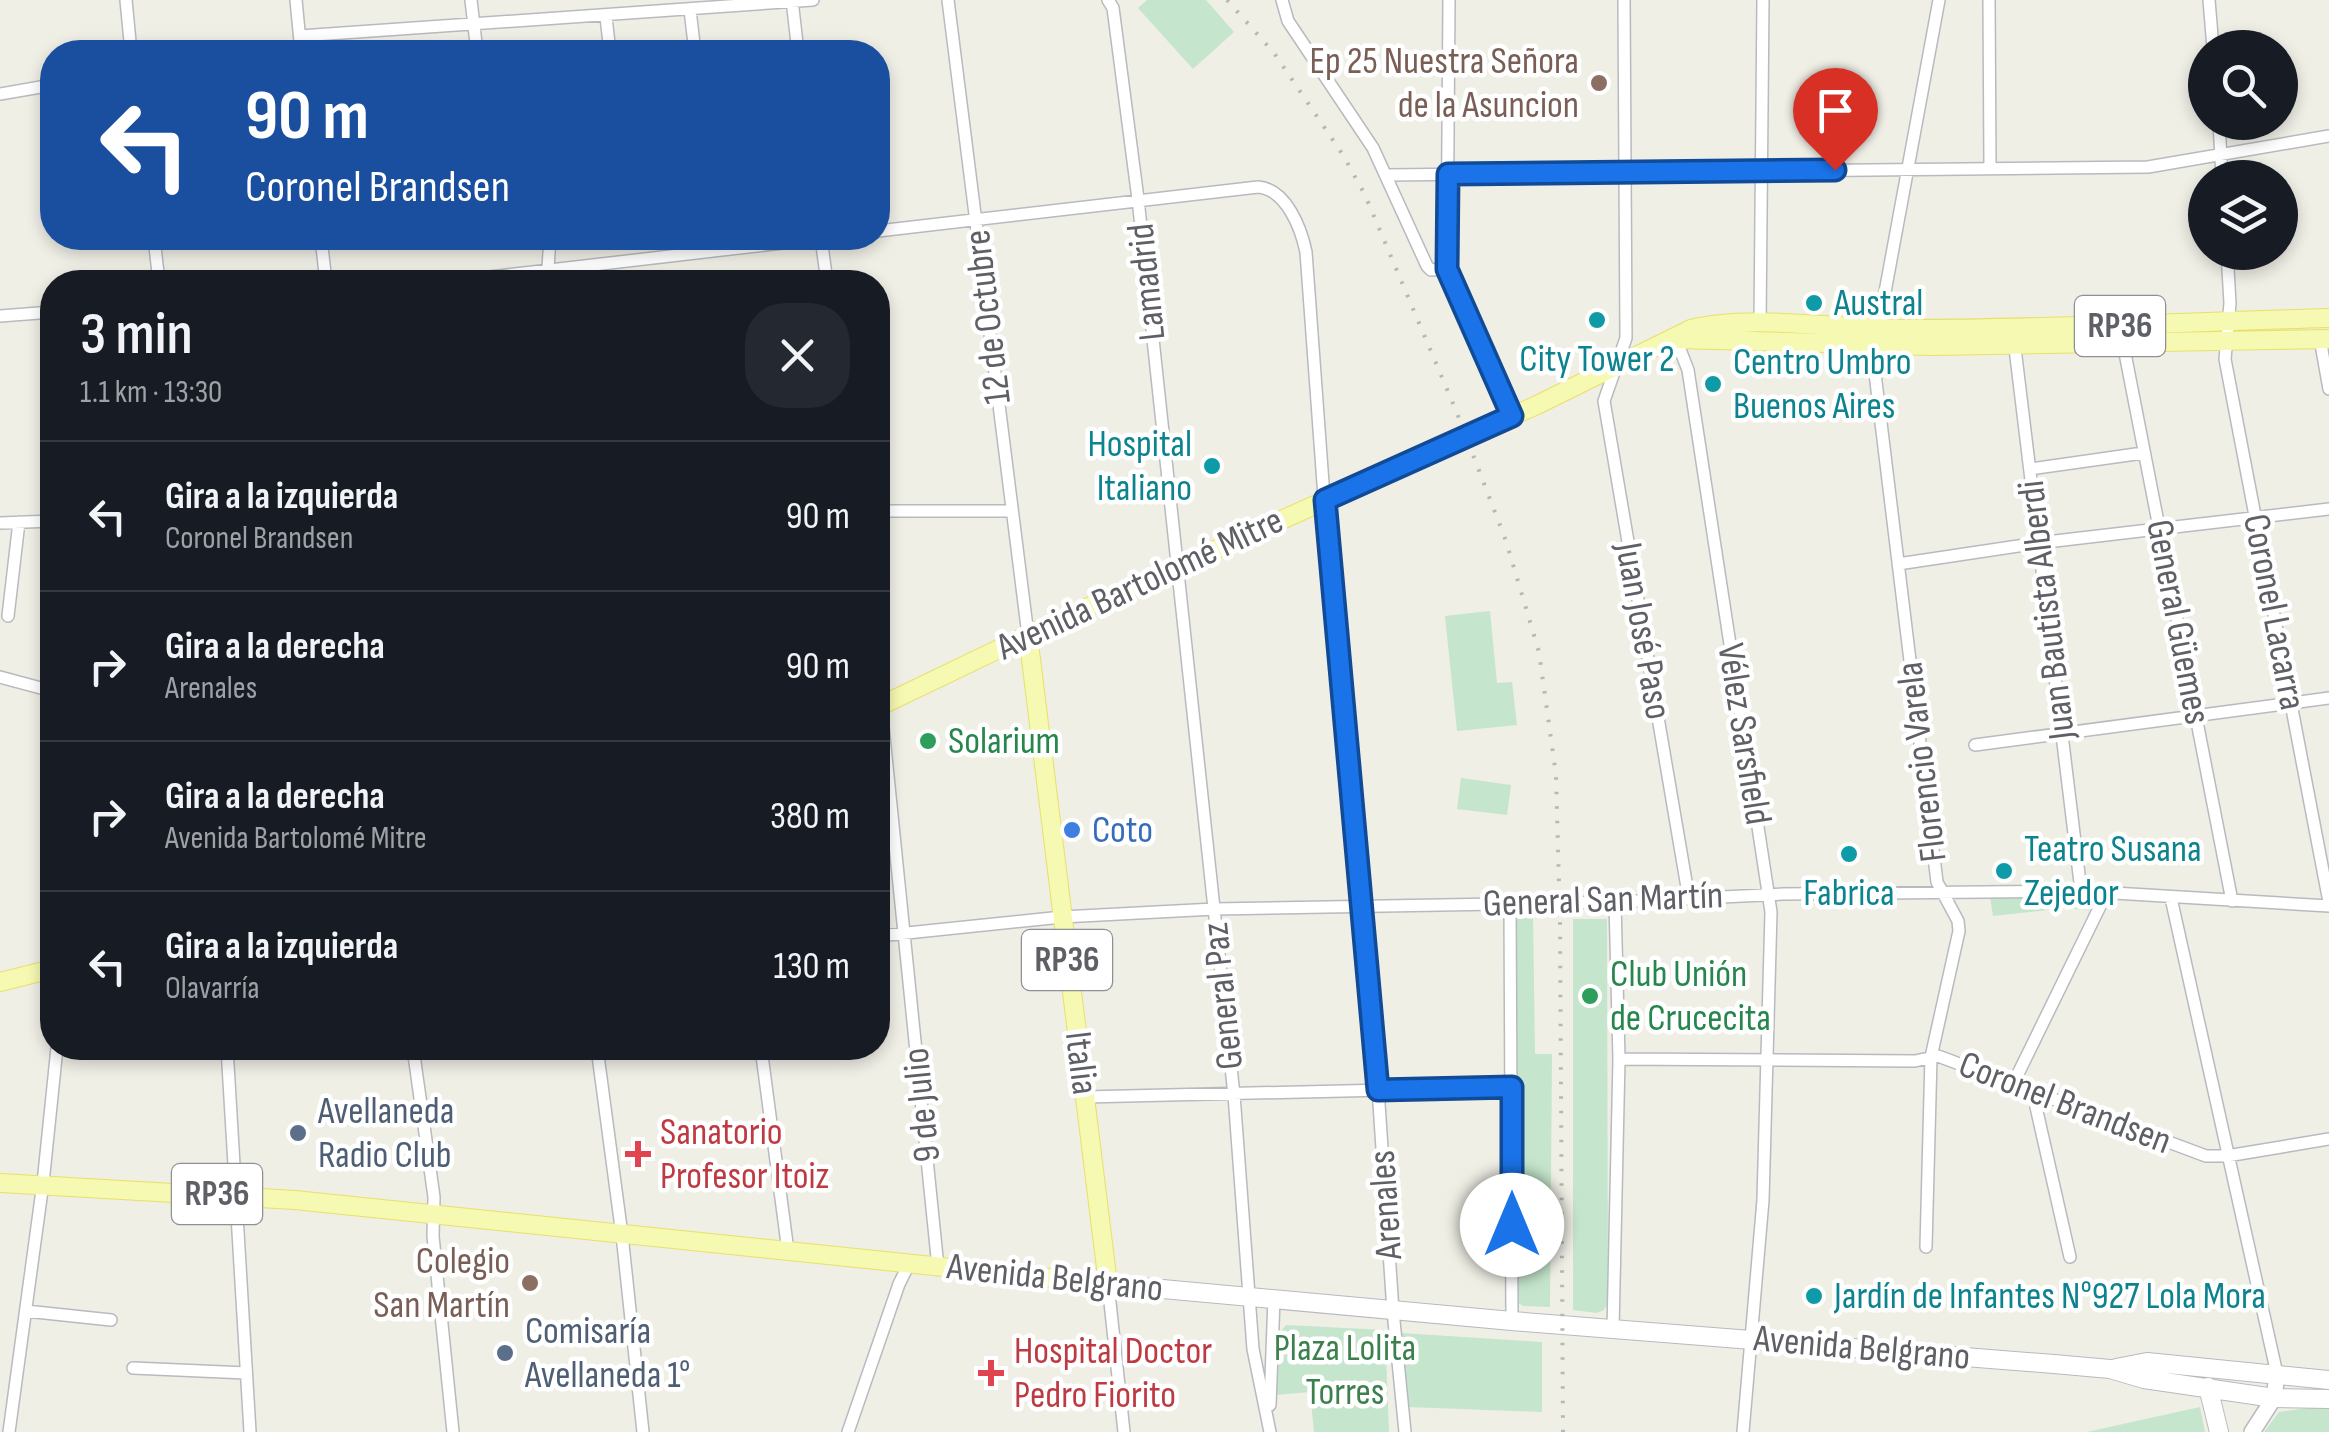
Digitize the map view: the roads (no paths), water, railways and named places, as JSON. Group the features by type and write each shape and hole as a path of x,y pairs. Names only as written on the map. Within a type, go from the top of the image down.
{"main road":[{"name":"Avenida Bartolomé Mitre","path":"2013,336 2123,343 2329,318"},
{"name":"Avenida Bartolomé Mitre","path":"890,701 1707,325 1760,324 1875,336"},
{"name":"Avenida Bartolomé Mitre","path":"1676,339 2226,332 2325,338"},
{"name":"Italia","path":"1028,634 1108,1284"},
{"path":"0,982 40,972"},
{"name":"Avenida Belgrano","path":"0,1183 238,1195 1393,1311 2110,1370 2144,1379 2274,1398 2329,1399"},
{"name":"Avenida Belgrano","path":"2110,1370 2146,1362 2329,1380"},
{"path":"2208,1386 2219,1432"}],"street":[{"path":"126,0 130,40"},
{"path":"296,0 300,40"},
{"path":"471,0 476,40"},
{"path":"300,36 814,0"},
{"name":"12 de Octubre","path":"948,0 1028,634"},
{"name":"Lamadrid","path":"1108,0 1113,8 1138,199 1177,567"},
{"path":"1282,0 1288,21 1360,126 1426,266 1431,270 1447,269"},
{"path":"1449,0 1447,269 1512,416"},
{"name":"Juan José Paso","path":"1624,0 1626,338 1605,396 1605,408 1689,899"},
{"path":"1760,324 1763,0"},
{"name":"Florencio Varela","path":"1926,1247 1931,1057 1959,931 1958,921 1940,892 1898,564 1875,336 1938,0"},
{"path":"1989,0 1990,167"},
{"path":"2209,0 2212,30"},
{"path":"792,1 797,40"},
{"path":"690,10 693,40"},
{"path":"606,17 609,40"},
{"path":"0,94 40,87"},
{"path":"1386,175 2148,166 2329,136"},
{"path":"2220,140 2221,160"},
{"name":"Arenales","path":"1138,199 1268,188 1297,223 1306,252 1406,1432"},
{"path":"890,230 1138,199"},
{"path":"591,270 735,250"},
{"name":"Coronel Lacarra","path":"2227,270 2224,360 2329,904"},
{"path":"0,316 40,313"},
{"name":"Juan Bautista Alberdi","path":"2013,336 2080,891"},
{"path":"2325,338 2329,388"},
{"name":"Vélez Sarsfield","path":"1676,339 1688,370 1772,912 1763,1200 1743,1432"},
{"name":"General Güemes","path":"2123,343 2232,901"},
{"path":"2030,470 2143,453"},
{"path":"1898,564 2038,543 2329,509"},
{"path":"890,511 1011,511"},
{"path":"8,616 19,522"},
{"path":"0,523 40,522"},
{"name":"General Paz","path":"1177,567 1234,1095 1255,1360 1270,1428"},
{"path":"0,678 40,688"},
{"path":"1975,745 2329,698"},
{"name":"9 de Julio","path":"890,802 938,1267"},
{"name":"General San Martín","path":"890,935 1062,916 1214,908 1615,902 1768,895 2080,891 2329,904"},
{"path":"2014,1082 2107,892"},
{"path":"2171,898 2278,1374 2274,1398 2252,1432"},
{"path":"1613,1329 1619,1059 1615,902"},
{"path":"1510,904 1512,1321"},
{"name":"Coronel Brandsen","path":"1619,1059 1915,1061 1945,1057 2206,1156 2227,1156 2329,1138"},
{"path":"9,1432 56,1060"},
{"path":"228,1060 250,1432"},
{"path":"415,1060 434,1197 454,1432"},
{"path":"599,1060 643,1432"},
{"path":"762,1060 788,1251"},
{"path":"1085,1097 1512,1087"},
{"path":"2038,1092 2036,1107 2070,1258"},
{"path":"848,1432 909,1264"},
{"name":"Italia","path":"1108,1284 1124,1432"},
{"name":"General Paz","path":"1270,1428 1274,1299"},
{"path":"26,1311 112,1320"},
{"path":"132,1368 246,1373"}],"railway":[{"path":"1227,0 1274,53 1343,155 1365,195 1506,541 1539,652 1556,775 1563,1432"}],"place":[{"name":"Ep 25 Nuestra Señora de la Asuncion","path":"1599,83"},
{"name":"Austral","path":"1814,303"},
{"name":"City Tower 2","path":"1597,320"},
{"name":"Centro Umbro Buenos Aires","path":"1713,384"},
{"name":"Hospital Italiano","path":"1212,466"},
{"name":"Solarium","path":"928,741"},
{"name":"Coto","path":"1072,830"},
{"name":"Fabrica","path":"1849,854"},
{"name":"Teatro Susana Zejedor","path":"2004,871"},
{"name":"Club Unión de Crucecita","path":"1590,996"},
{"name":"Avellaneda Radio Club","path":"298,1133"},
{"name":"Sanatorio Profesor Itoiz","path":"638,1154"},
{"name":"Colegio San Martín","path":"530,1283"},
{"name":"Jardín de Infantes N°927 Lola Mora","path":"1814,1296"},
{"name":"Comisaría Avellaneda 1°","path":"505,1353"},
{"name":"Hospital Doctor Pedro Fiorito","path":"991,1373"}],"park label":[{"name":"Plaza Lolita Torres","path":"1345,1370"}]}
